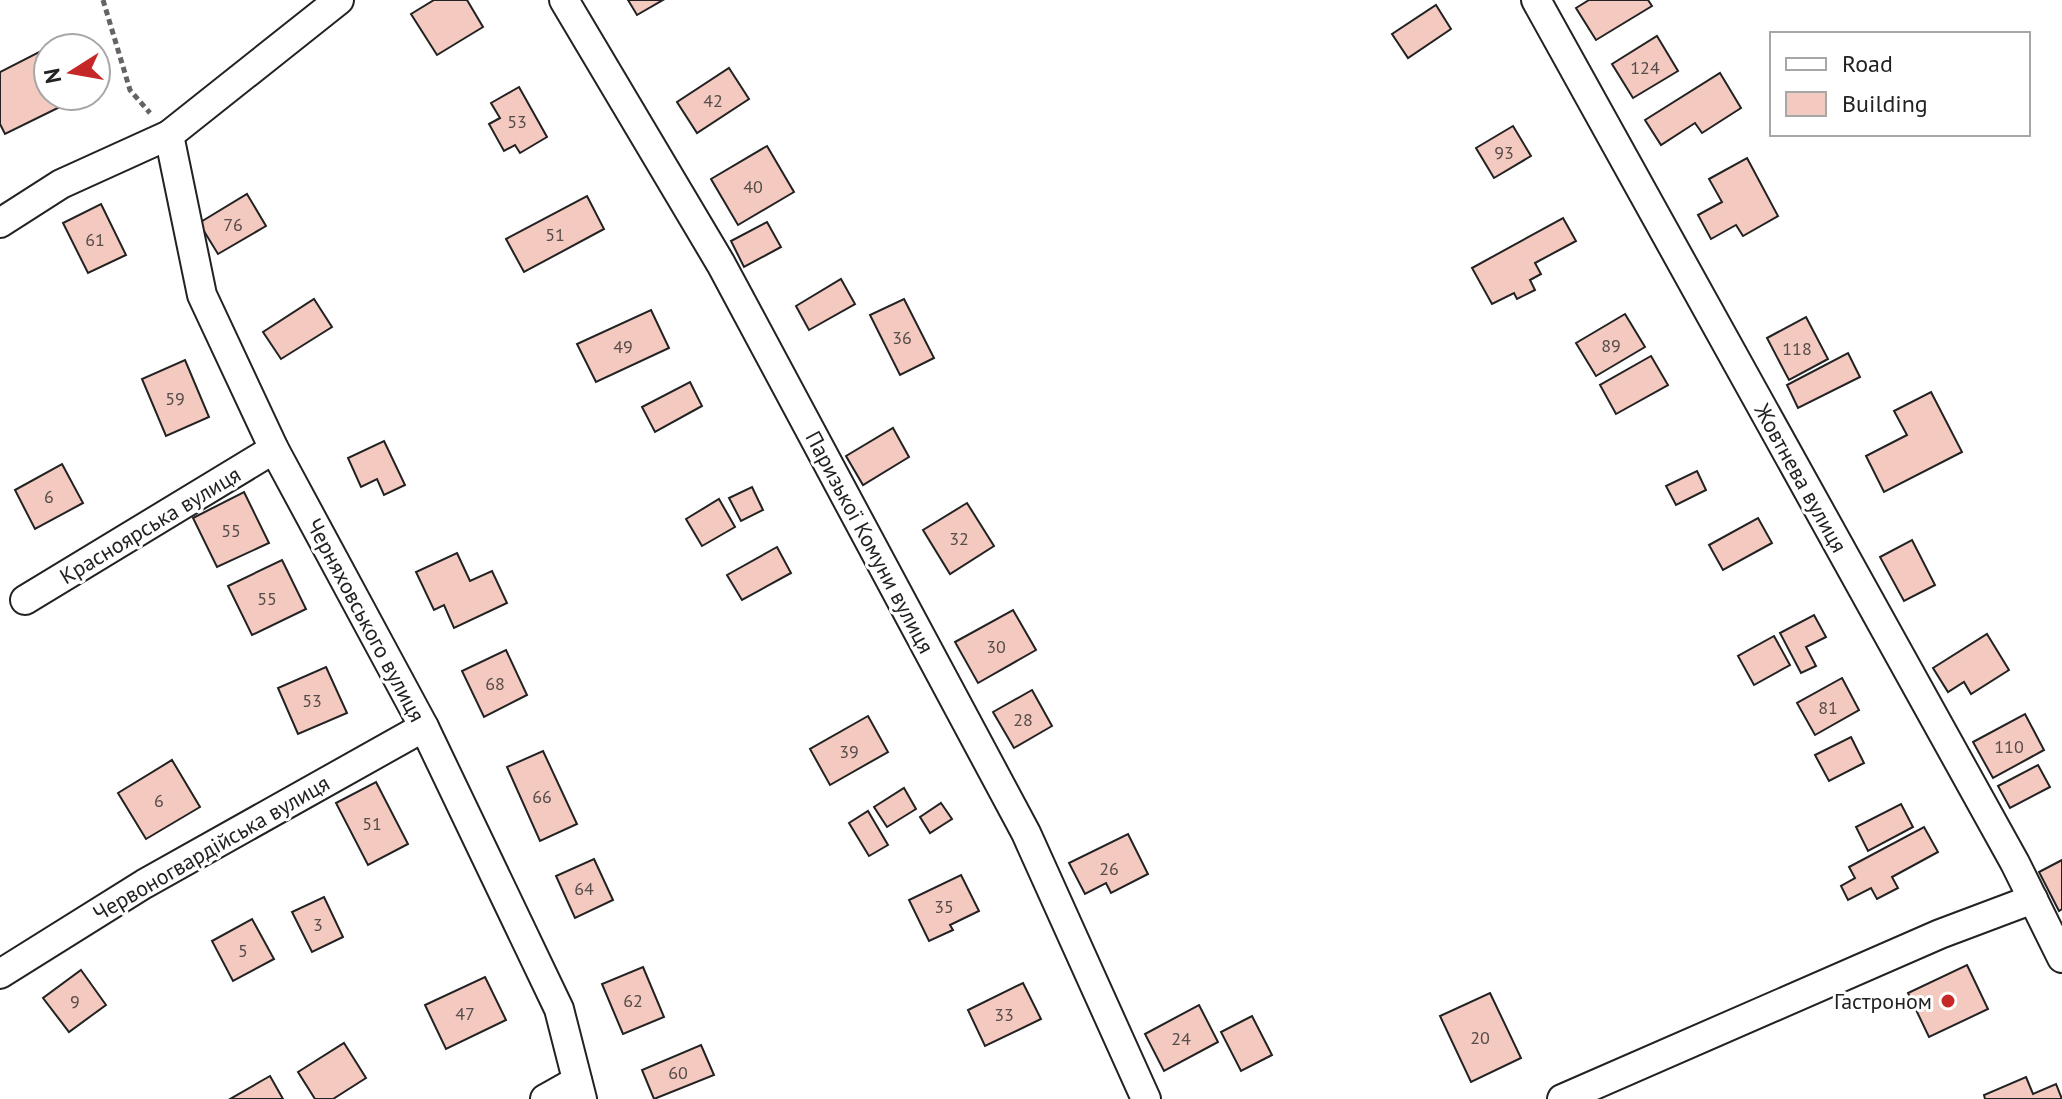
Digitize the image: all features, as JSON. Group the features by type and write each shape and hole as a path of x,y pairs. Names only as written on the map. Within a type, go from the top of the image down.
{"street":[{"path":"0,223 61,184 169,135 339,0"},
{"name":"Паризької Комуни вулиця","path":"564,0 721,264 1026,833 1146,1099"},
{"name":"Жовтнева вулиця","path":"1536,0 2033,899 2062,958"},
{"name":"Черняховського вулиця","path":"169,135 202,295 274,449 424,727 559,1009 580,1090"},
{"name":"Красноярська вулиця","path":"25,600 274,449"},
{"name":"Червоногвардійська вулиця","path":"0,974 144,884 424,727"},
{"path":"1562,1099 1940,934 2033,899"},
{"path":"545,1099 580,1090"}],"path":[{"path":"103,0 130,90 169,135"}],"building":[{"path":"434,0 467,0 483,27 437,55 411,14"},
{"path":"628,0 663,0 637,15"},
{"path":"1589,0 1648,0 1652,6 1596,40 1576,8"},
{"path":"1436,5 1451,29 1408,58 1392,34"},
{"path":"1657,36 1678,71 1633,98 1612,64"},
{"path":"32,56 32,112 50,112 5,134 0,124 0,72"},
{"path":"729,68 749,99 697,133 677,102"},
{"path":"1720,73 1741,108 1702,133 1695,123 1661,145 1645,120"},
{"path":"519,87 547,137 520,153 515,145 504,151 489,124 500,118 491,103"},
{"path":"1513,126 1531,156 1494,178 1476,148"},
{"path":"767,146 794,192 738,225 711,179"},
{"path":"1747,158 1778,216 1743,236 1736,225 1711,239 1698,215 1722,202 1709,179"},
{"path":"247,194 266,226 218,254 199,223"},
{"path":"587,196 604,229 524,272 506,239"},
{"path":"101,204 126,255 88,273 63,223"},
{"path":"1563,218 1576,241 1535,263 1541,274 1530,280 1535,290 1517,299 1514,293 1492,304 1472,268"},
{"path":"767,222 781,247 744,267 731,241"},
{"path":"841,279 855,304 809,330 796,306"},
{"path":"314,299 332,327 281,359 263,332"},
{"path":"904,299 934,358 900,375 870,315"},
{"path":"651,310 669,348 596,382 577,344"},
{"path":"1625,314 1645,347 1596,376 1576,343"},
{"path":"1806,317 1828,359 1789,380 1767,338"},
{"path":"1848,353 1860,377 1798,408 1787,385"},
{"path":"1651,356 1668,385 1616,414 1600,385"},
{"path":"185,360 209,417 166,436 142,379"},
{"path":"690,382 702,406 655,432 642,407"},
{"path":"1931,392 1962,452 1884,492 1866,456 1907,435 1894,411"},
{"path":"893,428 909,457 863,485 846,456"},
{"path":"384,441 405,485 384,495 377,479 361,487 348,458"},
{"path":"62,464 83,503 35,529 15,490"},
{"path":"1697,471 1706,490 1676,505 1666,486"},
{"path":"752,487 763,510 741,521 729,498"},
{"path":"244,492 269,543 217,567 193,518"},
{"path":"719,499 735,527 702,546 686,519"},
{"path":"967,503 994,546 950,574 923,530"},
{"path":"1758,518 1772,543 1723,570 1709,545"},
{"path":"1912,540 1935,585 1904,601 1880,557"},
{"path":"777,547 791,573 742,600 727,575"},
{"path":"457,553 470,581 492,571 507,603 454,628 444,605 434,610 416,572"},
{"path":"282,560 306,609 252,635 228,586"},
{"path":"1013,610 1036,650 978,683 955,642"},
{"path":"1814,615 1826,637 1806,647 1816,666 1801,673 1780,633"},
{"path":"1987,634 2009,670 1971,694 1964,682 1948,692 1933,668"},
{"path":"1774,636 1790,665 1754,685 1738,656"},
{"path":"506,650 527,695 484,717 462,671"},
{"path":"326,667 347,713 298,734 278,688"},
{"path":"1842,678 1859,710 1815,735 1797,703"},
{"path":"1032,690 1052,726 1014,748 993,712"},
{"path":"2025,714 2044,750 1993,778 1973,742"},
{"path":"868,716 888,752 830,785 810,749"},
{"path":"1851,737 1864,763 1829,781 1815,755"},
{"path":"543,751 577,824 540,841 507,767"},
{"path":"172,760 200,807 146,839 118,793"},
{"path":"2038,765 2050,787 2010,808 1998,786"},
{"path":"376,782 408,844 368,865 336,803"},
{"path":"904,788 916,809 887,827 874,807"},
{"path":"941,803 952,819 930,833 920,817"},
{"path":"1901,804 1913,827 1868,851 1856,827"},
{"path":"868,811 888,845 869,856 849,823"},
{"path":"1924,827 1938,852 1892,877 1898,888 1877,899 1871,888 1848,900 1841,886 1855,878 1849,867"},
{"path":"1128,834 1148,874 1111,893 1106,883 1085,894 1069,863"},
{"path":"594,859 613,900 575,918 556,876"},
{"path":"2062,860 2062,909 2059,911 2039,872"},
{"path":"961,875 979,911 950,925 953,930 929,941 909,900"},
{"path":"324,897 343,937 312,952 292,912"},
{"path":"252,919 274,959 233,981 212,941"},
{"name":"Гастроном","path":"1967,965 1988,1009 1929,1037 1908,993"},
{"path":"643,967 664,1017 623,1034 602,984"},
{"path":"81,970 106,1005 69,1032 43,998"},
{"path":"485,977 506,1020 446,1049 425,1005"},
{"path":"1023,983 1041,1019 985,1046 968,1010"},
{"path":"1490,993 1521,1058 1471,1082 1440,1016"},
{"path":"1199,1005 1218,1042 1164,1071 1145,1034"},
{"path":"1252,1016 1272,1055 1241,1071 1221,1032"},
{"path":"344,1043 366,1078 333,1099 315,1099 298,1072"},
{"path":"701,1045 714,1075 654,1099 642,1070"},
{"path":"270,1076 283,1099 230,1099"},
{"path":"2026,1077 2033,1094 2056,1084 2062,1099 1985,1099 1984,1095"}],"place":[{"name":"Гастроном","path":"1948,1001"}]}
